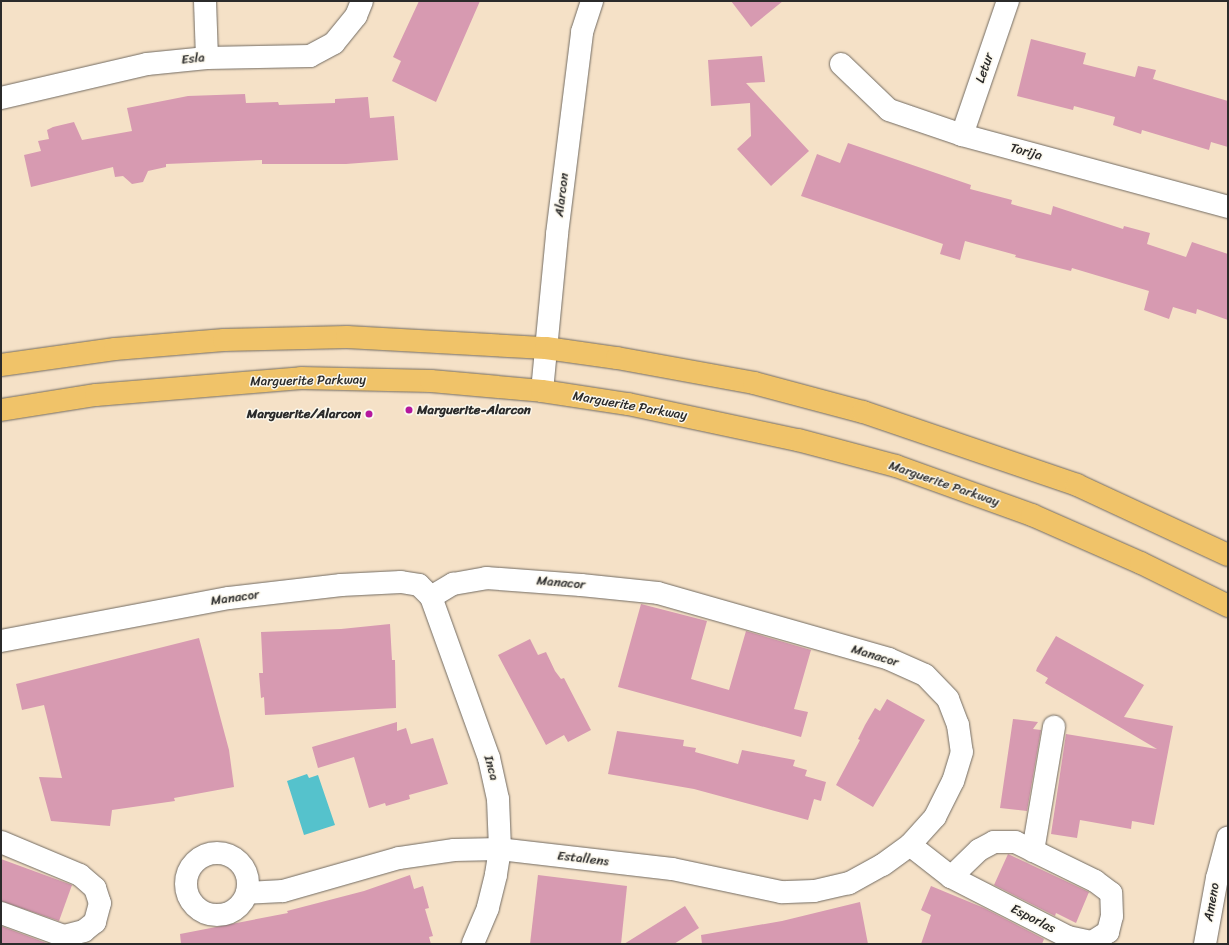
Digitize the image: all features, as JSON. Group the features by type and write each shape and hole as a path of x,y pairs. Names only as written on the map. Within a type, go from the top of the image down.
{"main road":[{"path":"1,365 115,349 231,340 348,337 546,348 754,383 863,412 1077,485 1228,555"},
{"name":"Marguerite Parkway","path":"1,410 96,395 301,378 432,381 542,391 636,405 798,440 896,466 1032,515 1141,563 1228,606"}],"street":[{"path":"205,1 207,58"},
{"name":"Esla","path":"1,98 147,64 207,58 310,56 334,43 356,16 362,1"},
{"name":"Alarcon","path":"542,391 557,234 582,32 592,1"},
{"name":"Letur","path":"962,135 1008,1"},
{"name":"Torija","path":"841,64 889,110 962,135 1228,207"},
{"name":"Manacor","path":"1,641 229,598 342,585 401,582 419,585 431,597 453,584 486,578 658,593 889,659 925,675 948,699 958,725 962,752 953,781 935,817 910,844"},
{"name":"Inca","path":"431,597 489,758 498,799 500,849 488,908 472,944"},
{"path":"1033,850 1054,727"},
{"name":"Ameno","path":"1205,944 1216,878 1228,837"},
{"path":"1,842 80,875 95,888 100,903 95,922 84,931 64,936 1,913"},
{"name":"Esporlas","path":"910,844 951,877 1068,937 1092,942 1108,932 1112,916 1111,893 1095,881 1015,842 994,842 979,850 951,877"},
{"name":"Estallens","path":"247,893 283,891 399,858 454,850 500,849 672,869 781,892 814,891 848,883 882,865 910,844"}],"water":[{"path":"307,774 309,778 318,775 335,825 304,835 287,781"}],"building":[{"path":"419,1 480,1 436,102 392,81 401,61 393,57"},
{"path":"731,1 783,1 751,27"},
{"path":"1031,39 1086,53 1083,64 1135,77 1138,66 1156,70 1153,79 1228,101 1228,147 1211,142 1209,150 1142,130 1141,134 1113,125 1115,117 1074,106 1073,110 1017,96"},
{"path":"762,56 765,82 746,83 809,151 771,186 737,149 751,136 750,103 711,106 708,60"},
{"path":"245,94 246,103 278,102 279,105 335,103 335,99 368,97 370,118 394,116 398,160 346,164 262,164 262,160 166,164 166,167 148,171 143,182 132,184 123,176 115,177 113,167 31,187 24,155 41,151 38,141 49,139 47,130 53,127 74,122 82,140 132,131 127,108 188,96"},
{"path":"848,143 971,185 970,189 1012,200 1011,204 1051,215 1053,206 1123,229 1124,226 1150,233 1147,244 1186,257 1192,242 1228,254 1228,320 1197,309 1196,314 1173,307 1169,319 1144,310 1149,291 1072,268 1071,271 1015,257 1016,255 965,241 960,260 940,254 943,244 801,196 817,154 840,163"},
{"path":"641,604 707,621 691,679 729,690 746,631 811,650 794,709 808,712 801,737 618,687"},
{"path":"390,624 392,660 395,660 396,708 265,715 264,697 261,698 259,673 263,673 261,632 341,629"},
{"path":"1056,636 1144,685 1124,717 1173,726 1154,825 1132,821 1131,829 1080,820 1077,838 1051,834 1066,734 1157,749 1045,683 1048,678 1036,671"},
{"path":"199,638 229,750 234,787 174,798 175,801 112,810 110,826 51,821 39,777 62,778 44,705 22,710 16,684"},
{"path":"530,639 538,655 546,652 555,671 561,679 564,678 591,730 568,742 564,735 546,745 498,655"},
{"path":"887,699 925,720 873,807 836,785 860,740 858,739 865,725 875,708 880,711"},
{"path":"1013,719 1038,722 1033,729 1041,730 1027,811 1000,808"},
{"path":"397,722 397,731 406,728 411,744 433,738 448,784 409,795 410,799 386,806 385,803 369,808 354,757 318,768 312,747"},
{"path":"617,731 684,740 683,746 696,748 695,752 738,764 742,750 795,760 793,766 807,770 805,776 826,782 821,801 814,799 808,820 694,789 608,774"},
{"path":"1008,854 1089,892 1076,923 1056,913 1055,916 994,885"},
{"path":"1,859 72,885 59,921 1,901"},
{"path":"410,875 414,889 423,886 429,908 425,909 433,936 429,937 431,944 181,944 180,934 288,913 287,911 364,891"},
{"path":"538,875 627,886 621,944 530,944"},
{"path":"931,886 984,908 1044,939 1042,944 921,944 931,915 921,910"},
{"path":"860,902 868,944 702,944 701,935 782,921"},
{"path":"685,906 699,928 674,944 624,944"},
{"path":"1,926 49,944 1,944"}],"place":[{"name":"Marguerite-Alarcon","path":"409,410"},
{"name":"Marguerite/Alarcon","path":"369,414"}]}
